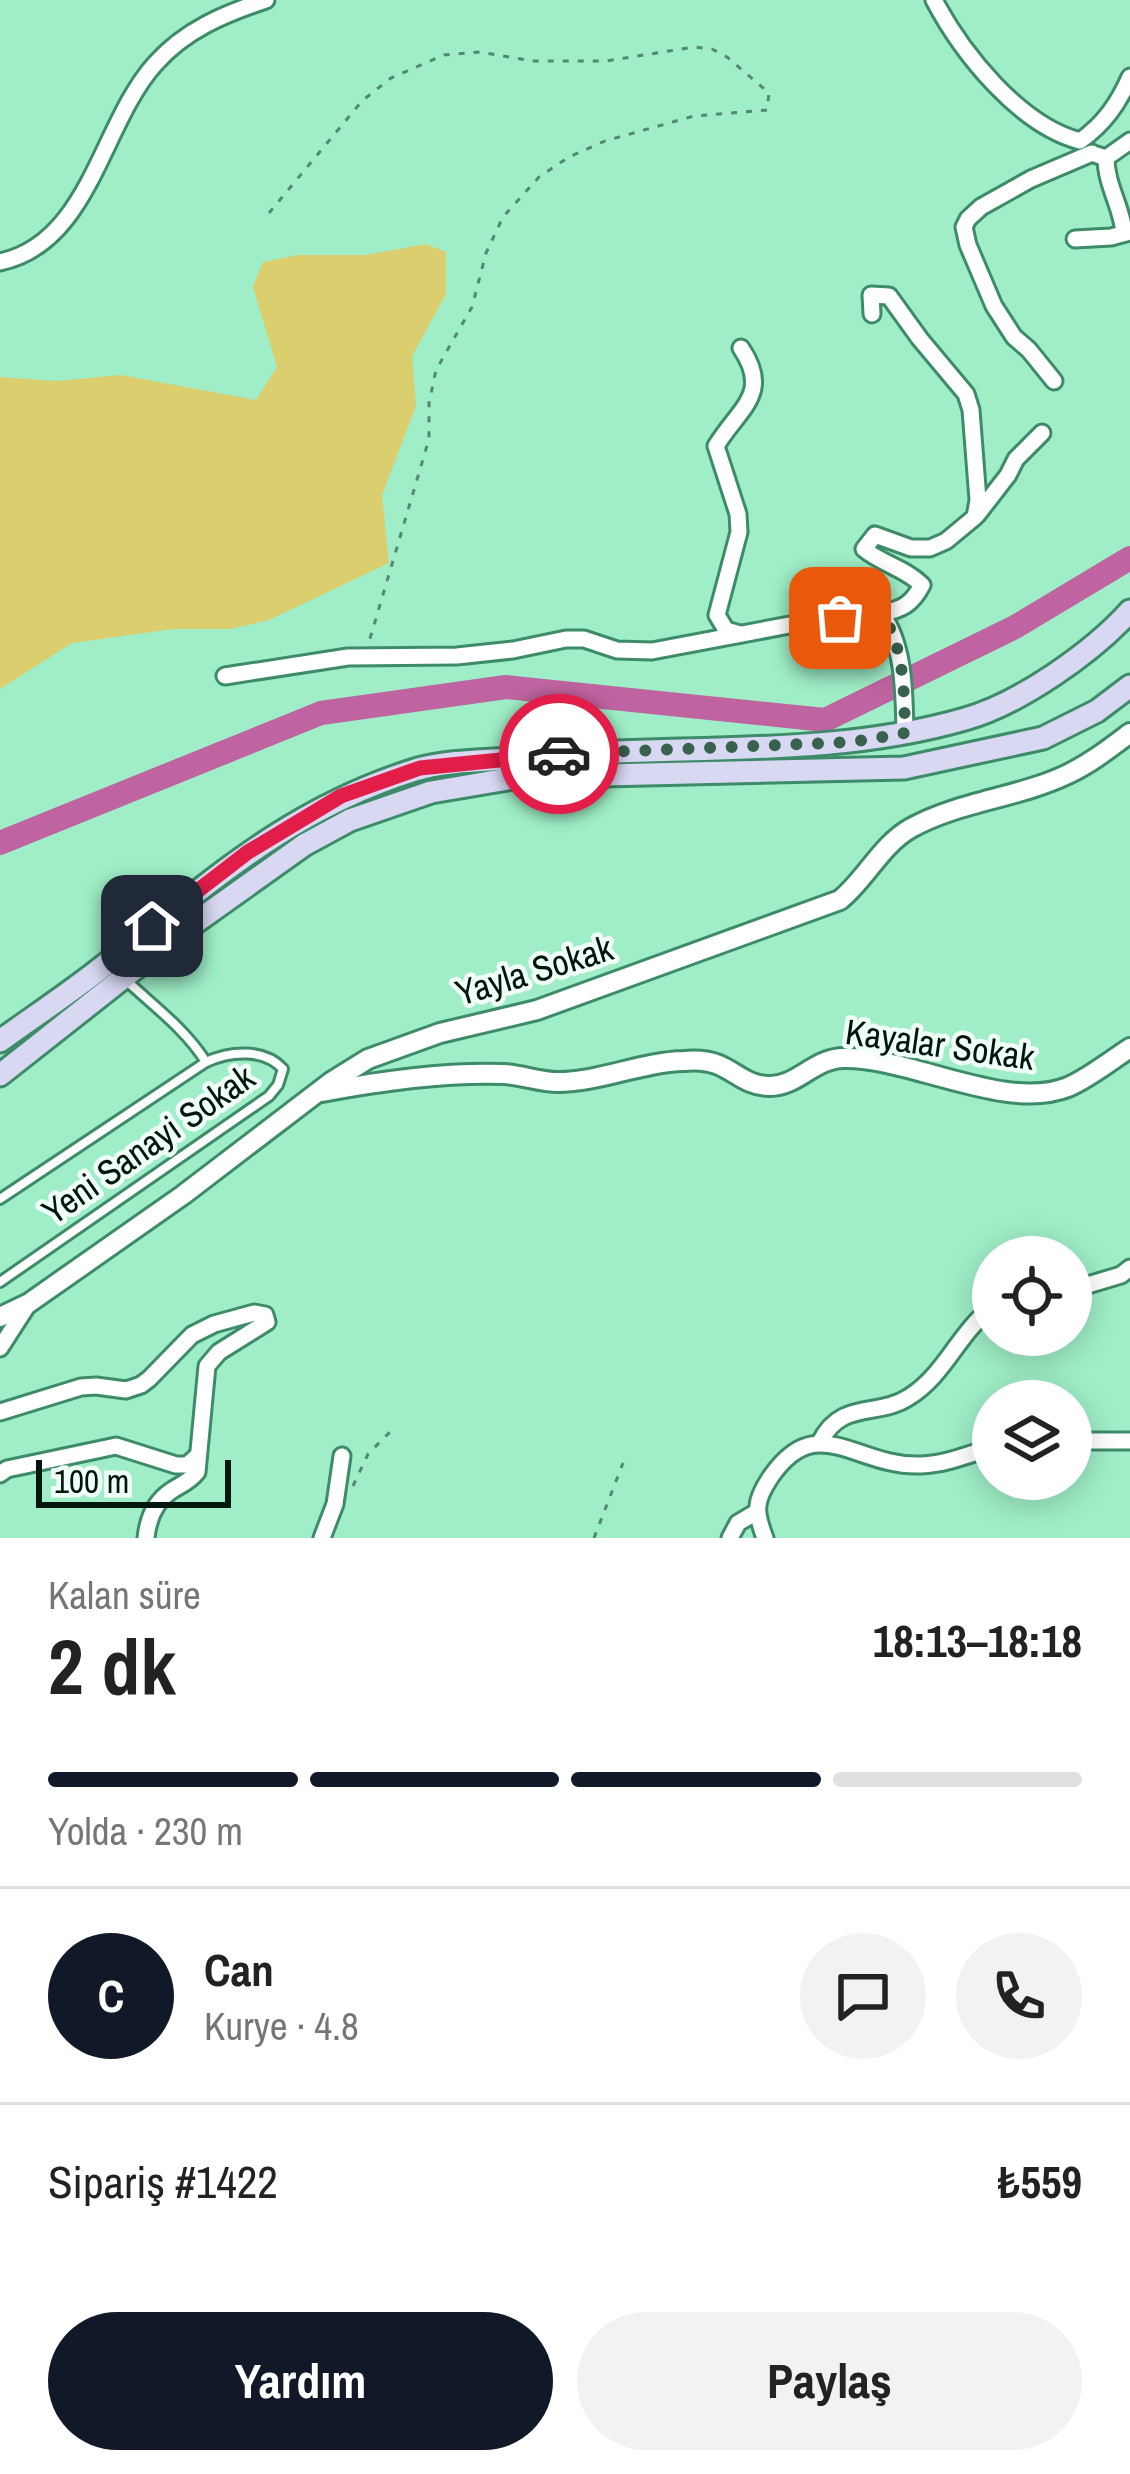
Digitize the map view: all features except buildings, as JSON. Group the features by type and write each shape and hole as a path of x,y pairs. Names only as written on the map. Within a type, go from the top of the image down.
{"main road":[{"path":"1130,612 1130,637"},
{"path":"0,1041 248,852 341,796 420,768 579,752 853,742 905,733 969,718 1022,695 1106,637 1130,612"},
{"path":"0,1075 175,937 304,845 350,820 431,791 519,777 904,768 1043,738 1097,711 1130,686"}],"street":[{"path":"934,0 990,79 1029,116 1093,151 1127,232 1075,239"},
{"path":"0,262 39,247 64,221 154,64 198,26 257,2"},
{"path":"1093,151 1130,77"},
{"path":"1054,381 1014,337 994,306 964,227 974,212 1031,179 1093,151 1130,141"},
{"path":"872,314 872,295 890,296 966,394 978,500 975,517"},
{"path":"741,348 752,364 755,381 752,399 716,446 738,514 739,532 717,615 726,630 743,634"},
{"path":"225,676 366,656 457,656 513,650 566,639 584,639 617,650 652,651 816,620 899,610 914,600 922,585 910,572 864,549 875,535 911,548 930,548 946,541 975,517 1016,459 1042,433"},
{"path":"881,613 892,628 901,669 905,733"},
{"name":"Yayla Sokak","path":"0,1348 29,1303 368,1059 440,1033 537,1010 840,900 908,829 1066,775 1130,733"},
{"name":"Kayalar Sokak","path":"316,1093 391,1079 505,1074 554,1083 683,1060 713,1062 750,1084 766,1087 785,1085 828,1060 845,1058 1017,1093 1041,1093 1069,1087 1130,1048"},
{"path":"1092,1284 1130,1268"},
{"path":"0,1317 29,1303"},
{"path":"0,1412 81,1388 126,1390 140,1385 192,1335 254,1313 265,1315 267,1322 219,1352 207,1366 197,1472 156,1504 146,1538"},
{"path":"820,1442 834,1421 849,1413 908,1399 947,1362 972,1327"},
{"path":"1092,1441 1130,1441"},
{"path":"730,1538 738,1523 755,1514 768,1482 790,1453 805,1444 820,1442 896,1464 923,1466 972,1454"},
{"path":"0,1474 116,1445 176,1465 187,1465 196,1457"},
{"path":"322,1538 335,1504 342,1456"},
{"path":"755,1514 765,1538"}],"lane":[{"path":"124,978 176,1025 206,1062"},
{"name":"Yeni Sanayi Sokak","path":"0,1199 206,1062 227,1054 260,1055 283,1069 269,1096 0,1282"}],"path":[{"path":"269,213 362,101 391,78 444,55 480,52 532,62 606,61 694,47 712,49 769,93 767,110 676,120 569,157 539,177 503,217 486,253 472,307 436,370 429,439 366,656"},
{"path":"349,1497 368,1454 393,1429"},
{"path":"594,1538 623,1462"}],"shaded area":[{"path":"426,244 446,252 446,294 412,356 416,406 382,495 389,563 269,620 231,629 173,629 72,643 0,689 0,377 56,381 121,375 256,400 277,367 253,287 263,262 298,255 366,255"}],"waterway":[{"path":"0,843 321,713 506,687 825,720 1015,627 1130,558"}],"way so far":[{"path":"559,754 853,742 905,733 901,669 892,628 881,613 840,618"}],"route":[{"path":"152,926 248,852 341,796 420,768 559,754"}]}
